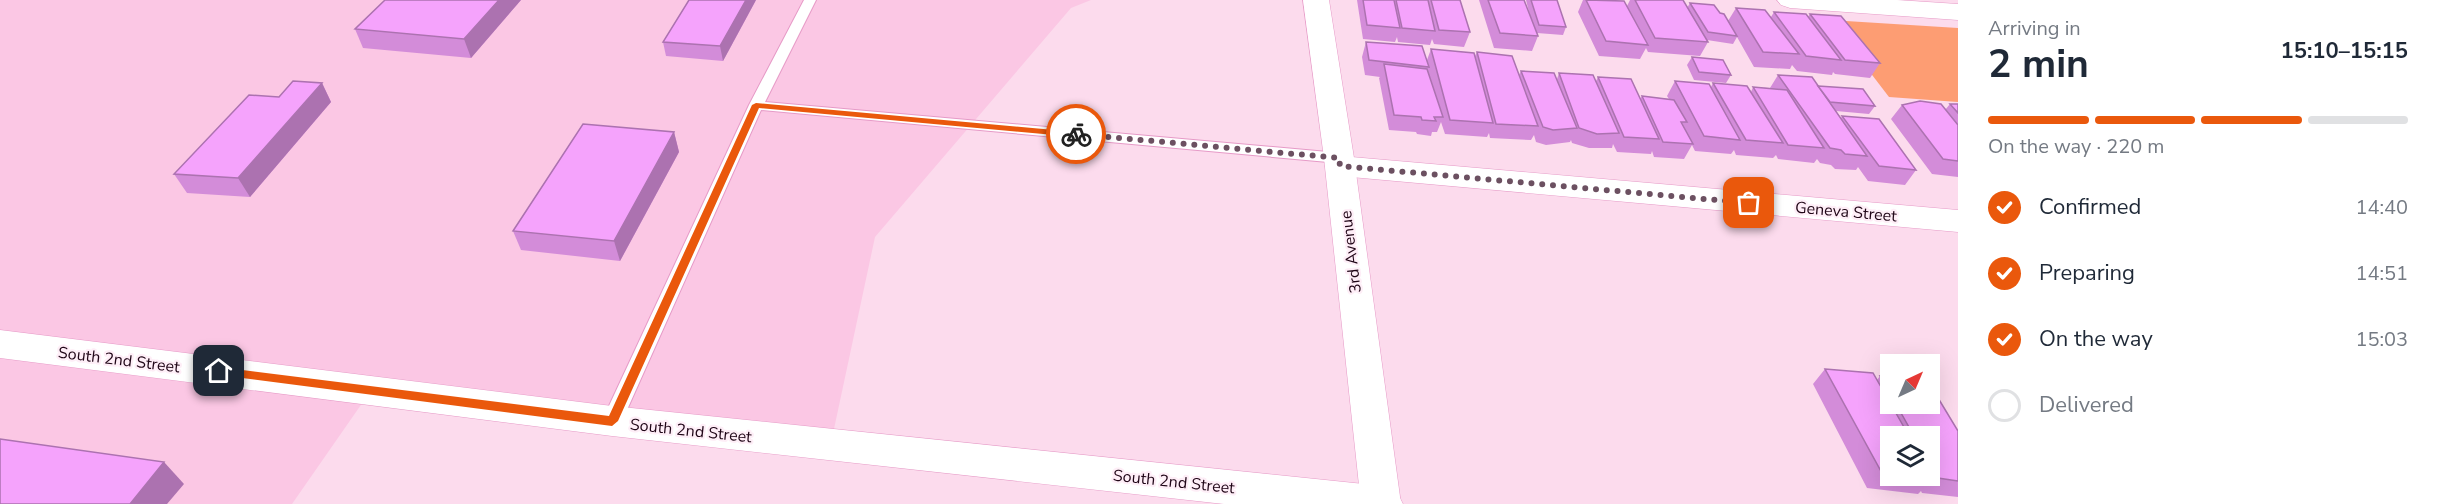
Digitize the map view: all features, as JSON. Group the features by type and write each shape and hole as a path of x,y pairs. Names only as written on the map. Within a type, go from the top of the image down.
{"street":[{"name":"3rd Avenue","path":"1317,0 1382,504"},
{"path":"1790,0 1958,12"},
{"name":"Geneva Street","path":"1339,162 1958,222"},
{"name":"South 2nd Street","path":"0,344 612,421 1382,504"}],"lane":[{"path":"612,421 756,105 810,0"},
{"path":"756,105 1339,162"}],"shaded area":[{"path":"0,0 1091,0 1071,8 875,237 831,443 372,389 292,504 0,504"},
{"path":"1830,20 1958,28 1958,102 1889,97"}],"building":[{"path":"385,0 499,0 464,39 355,29"},
{"path":"689,0 746,0 720,46 663,42"},
{"path":"1363,0 1394,0 1400,28 1367,25"},
{"path":"1396,0 1428,0 1435,31 1402,28"},
{"path":"1431,0 1460,0 1470,32 1439,30"},
{"path":"1488,0 1524,0 1538,36 1500,33"},
{"path":"1531,0 1557,0 1566,27 1539,25"},
{"path":"1586,0 1624,1 1648,45 1606,41"},
{"path":"1635,0 1683,0 1708,42 1655,38"},
{"path":"1690,3 1714,5 1720,13 1724,14 1737,36 1708,32"},
{"path":"1736,8 1765,10 1799,54 1763,52"},
{"path":"1774,12 1806,14 1841,60 1806,56"},
{"path":"1810,14 1841,16 1880,63 1845,60"},
{"path":"1366,42 1422,46 1429,67 1369,60"},
{"path":"1431,49 1474,53 1493,123 1450,120"},
{"path":"1477,52 1512,56 1538,126 1496,124"},
{"path":"1692,57 1723,60 1731,75 1699,72"},
{"path":"1384,64 1427,69 1443,117 1434,117 1436,121 1422,120 1421,117 1394,115"},
{"path":"1521,71 1554,73 1577,128 1553,130 1543,127"},
{"path":"1559,73 1593,75 1619,133 1597,134 1579,128"},
{"path":"1778,75 1812,77 1867,156 1845,154 1841,150 1830,148"},
{"path":"1598,77 1631,79 1659,139 1624,137"},
{"path":"293,81 322,83 238,178 174,174 249,95 279,97"},
{"path":"1675,81 1709,84 1740,140 1704,136"},
{"path":"1713,83 1747,86 1783,143 1746,140"},
{"path":"1818,86 1863,89 1875,106 1830,102"},
{"path":"1753,87 1787,90 1824,148 1788,145"},
{"path":"1642,96 1674,100 1687,122 1681,122 1693,144 1663,142"},
{"path":"1920,101 1941,104 1958,125 1958,161 1943,159 1902,105"},
{"path":"1950,104 1958,104 1958,113"},
{"path":"1842,116 1879,119 1916,170 1879,166"},
{"path":"583,124 674,132 614,241 513,231"},
{"path":"1825,369 1873,373 1880,385 1880,414 1896,414 1903,426 1880,426 1880,469"},
{"path":"1940,401 1958,431 1958,481 1940,478 1940,426 1908,426 1902,414 1940,414"},
{"path":"0,439 164,462 130,504 0,504"}],"way so far":[{"path":"1076,134 1339,158 1340,166 1749,203"}],"route":[{"path":"219,371 612,421 756,105 1076,134"}]}
